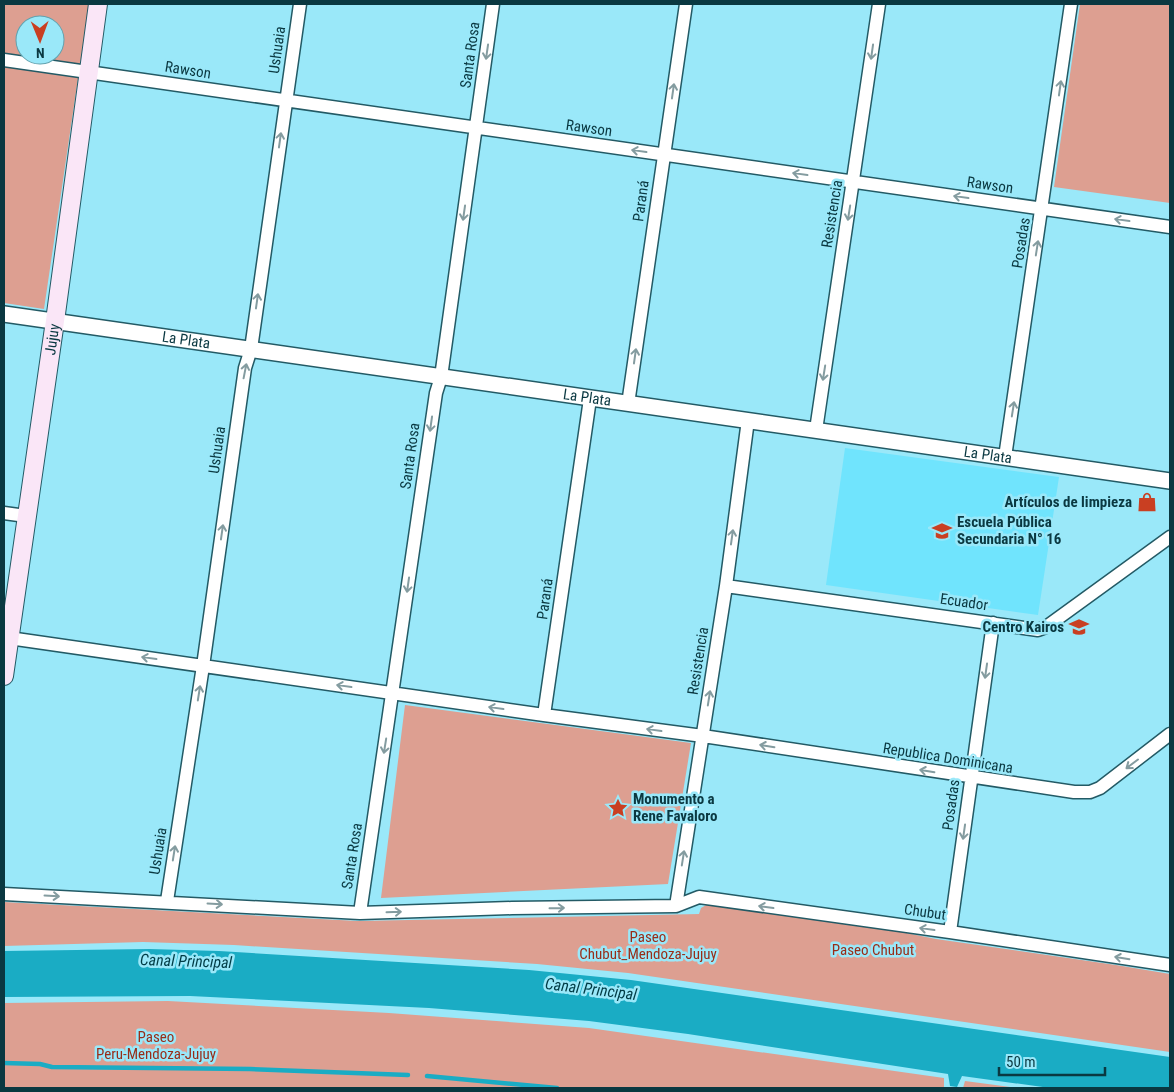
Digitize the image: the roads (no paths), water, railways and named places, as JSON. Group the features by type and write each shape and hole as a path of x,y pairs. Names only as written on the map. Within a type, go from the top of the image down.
{"main road":[{"name":"Jujuy","path":"4,676 98,4"}],"street":[{"name":"Ushuaia","path":"166,901 203,666 245,368 251,349 300,4"},
{"name":"Santa Rosa","path":"360,913 436,393 441,377 493,4"},
{"name":"Paraná","path":"628,404 686,4"},
{"name":"Resistencia","path":"816,430 879,4"},
{"name":"Posadas","path":"1005,457 1043,209 1071,4"},
{"name":"Rawson","path":"4,60 1170,226"},
{"name":"La Plata","path":"4,314 1170,481"},
{"name":"Paraná","path":"544,715 590,399"},
{"name":"Resistencia","path":"676,906 726,586 748,420"},
{"path":"4,513 26,516"},
{"name":"Ecuador","path":"726,586 1038,630 1046,627 1170,537"},
{"name":"Posadas","path":"950,932 993,623"},
{"name":"Republica Dominicana","path":"9,638 703,736 971,778 1074,792 1090,792 1100,788 1170,734"},
{"path":"4,894 166,901 360,913 512,908 676,906"},
{"name":"Chubut","path":"676,906 699,897 1170,965"}],"water":[{"name":"Canal Principal","path":"149,949 219,951 529,970 631,980 1170,1057 1170,1088 1050,1088 962,1076 957,1087 950,1086 948,1074 688,1034 589,1021 429,1008 190,996 4,997 4,951"}],"waterway":[{"path":"4,1063 40,1064 52,1067 250,1069 408,1075"},
{"path":"427,1076 557,1088"}],"place":[{"name":"Artículos de limpieza","path":"1147,502"},
{"name":"Escuela Pública Secundaria N° 16","path":"942,531"},
{"name":"Centro Kairos","path":"1079,627"},
{"name":"Monumento a Rene Favaloro","path":"618,808"}],"park label":[{"name":"Paseo Chubut_Mendoza-Jujuy","path":"648,946"},
{"name":"Paseo Chubut","path":"873,950"},
{"name":"Paseo Peru-Mendoza-Jujuy","path":"156,1046"}]}
